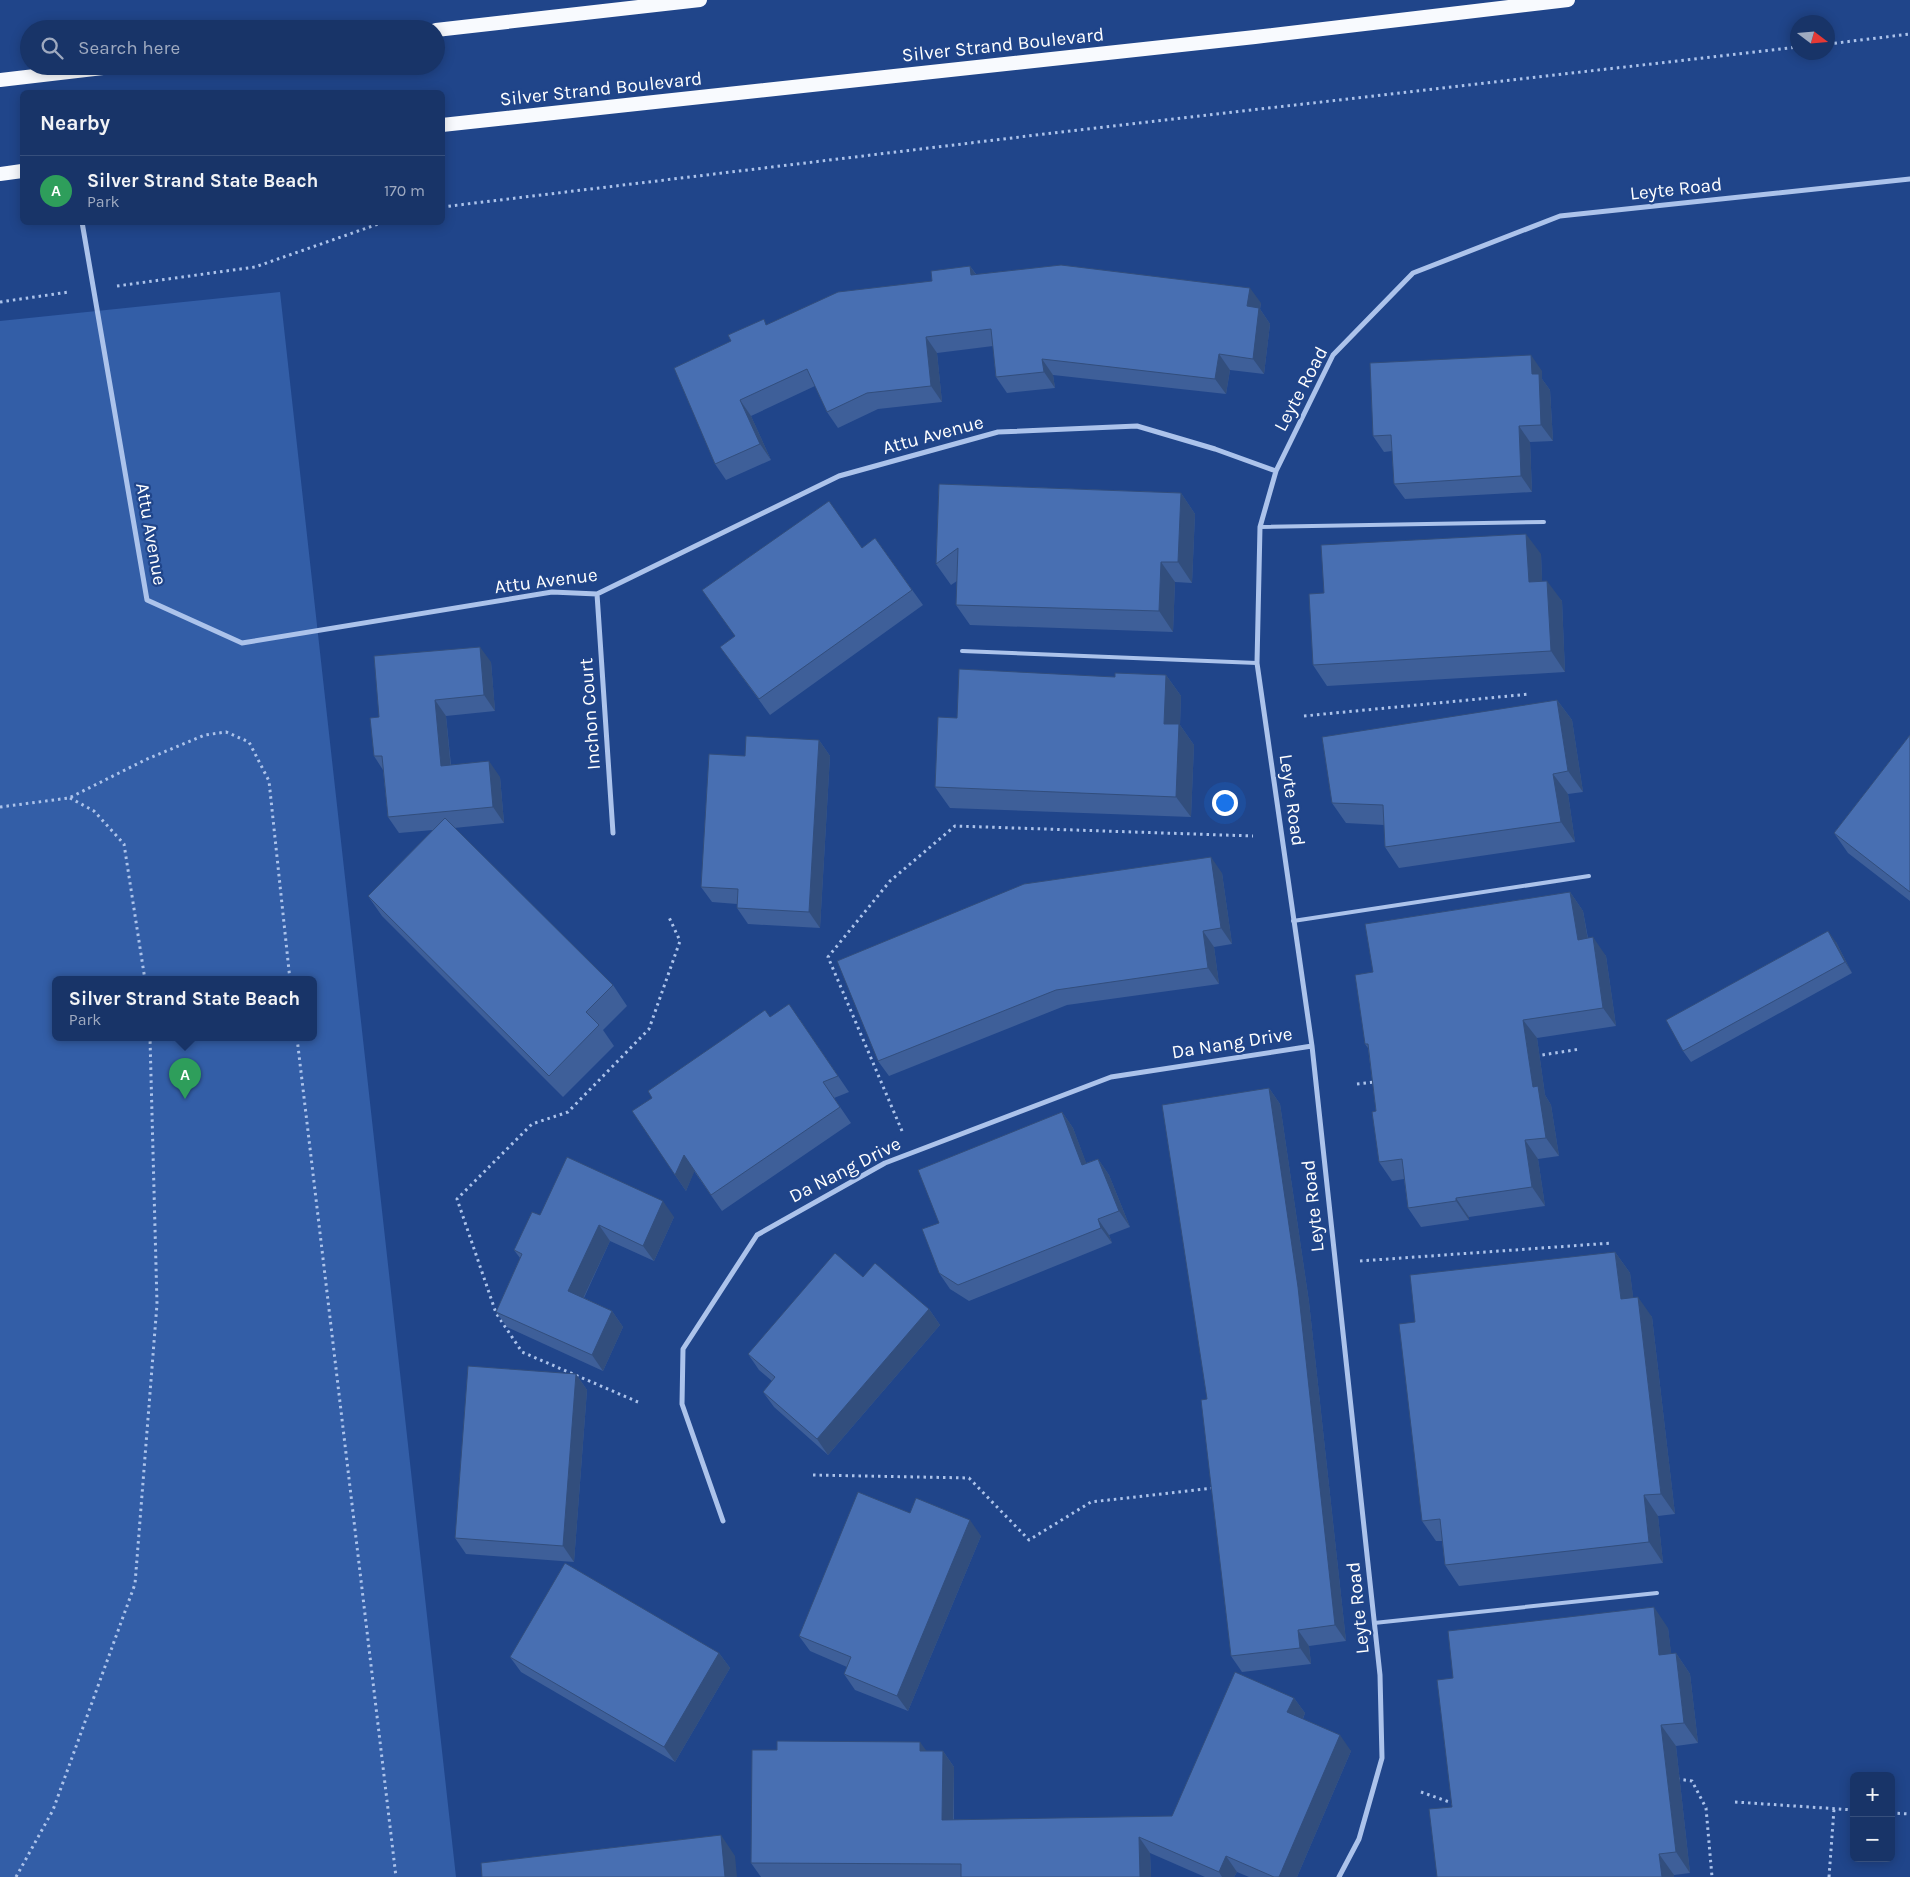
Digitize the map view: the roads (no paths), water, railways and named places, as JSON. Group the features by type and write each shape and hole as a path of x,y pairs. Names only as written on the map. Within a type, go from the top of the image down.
{"highway":[{"path":"445,29 700,0"},
{"name":"Silver Strand Boulevard","path":"445,125 1245,38 1568,0"},
{"path":"0,80 43,75"},
{"path":"0,174 20,171"}],"street":[{"name":"Leyte Road","path":"1339,1877 1359,1840 1382,1758 1380,1674 1334,1264 1312,1046 1257,663 1260,527 1276,472 1333,355 1414,273 1560,216 1910,179"},
{"name":"Attu Avenue","path":"83,225 147,600 242,643 552,592 597,594 839,476 998,432 1137,426 1215,449 1276,472"},
{"name":"Inchon Court","path":"597,594 612,833"},
{"name":"Da Nang Drive","path":"723,1521 682,1404 683,1349 757,1234 885,1162 1111,1077 1312,1046"}],"lane":[{"path":"1260,527 1544,522"},
{"path":"962,651 1257,663"},
{"path":"1293,921 1589,876"},
{"path":"1374,1623 1657,1593"}],"place":[{"name":"Silver Strand State Beach","path":"185,1099"}]}
